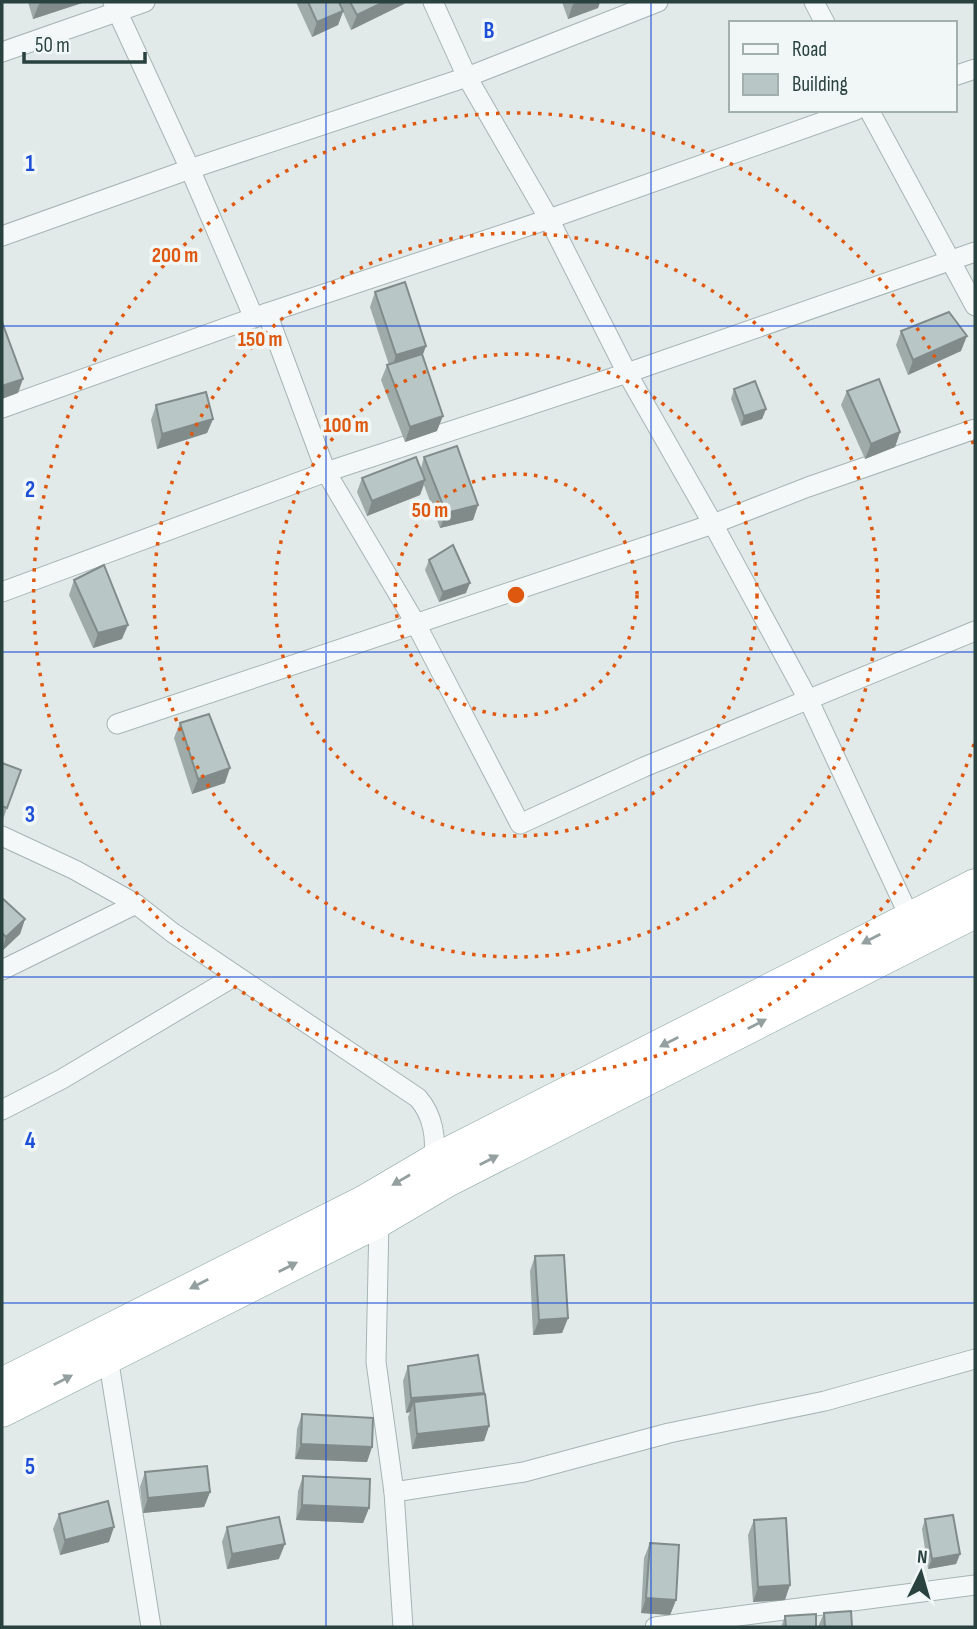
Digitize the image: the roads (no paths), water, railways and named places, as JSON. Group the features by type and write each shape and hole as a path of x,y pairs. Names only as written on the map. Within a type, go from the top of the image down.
{"highway":[{"path":"2,1384 365,1201 433,1161 911,920 975,885"},
{"path":"2,1411 379,1221 447,1181 975,912"}],"street":[{"path":"2,52 115,7 145,2"},
{"path":"433,2 467,77 549,219 627,373 809,701 911,920"},
{"path":"2,236 190,169 467,77 658,2"},
{"path":"814,2 824,21"},
{"path":"115,7 261,315 326,472 416,624 520,824 645,767 975,631"},
{"path":"956,75 975,69"},
{"path":"2,408 261,315 549,219 850,112"},
{"path":"870,112 975,306"},
{"path":"2,592 326,472 627,373 975,252"},
{"path":"117,724 713,524 808,487 975,429"},
{"path":"2,836 75,870 136,904 235,976 418,1098 428,1109 435,1148 433,1161"},
{"path":"2,970 136,904"},
{"path":"2,1110 62,1079 235,976"},
{"path":"379,1221 376,1363 394,1492 403,1627"},
{"path":"108,1357 151,1627"},
{"path":"394,1492 524,1472 669,1433 825,1401 975,1359"},
{"path":"655,1627 975,1585"}]}
